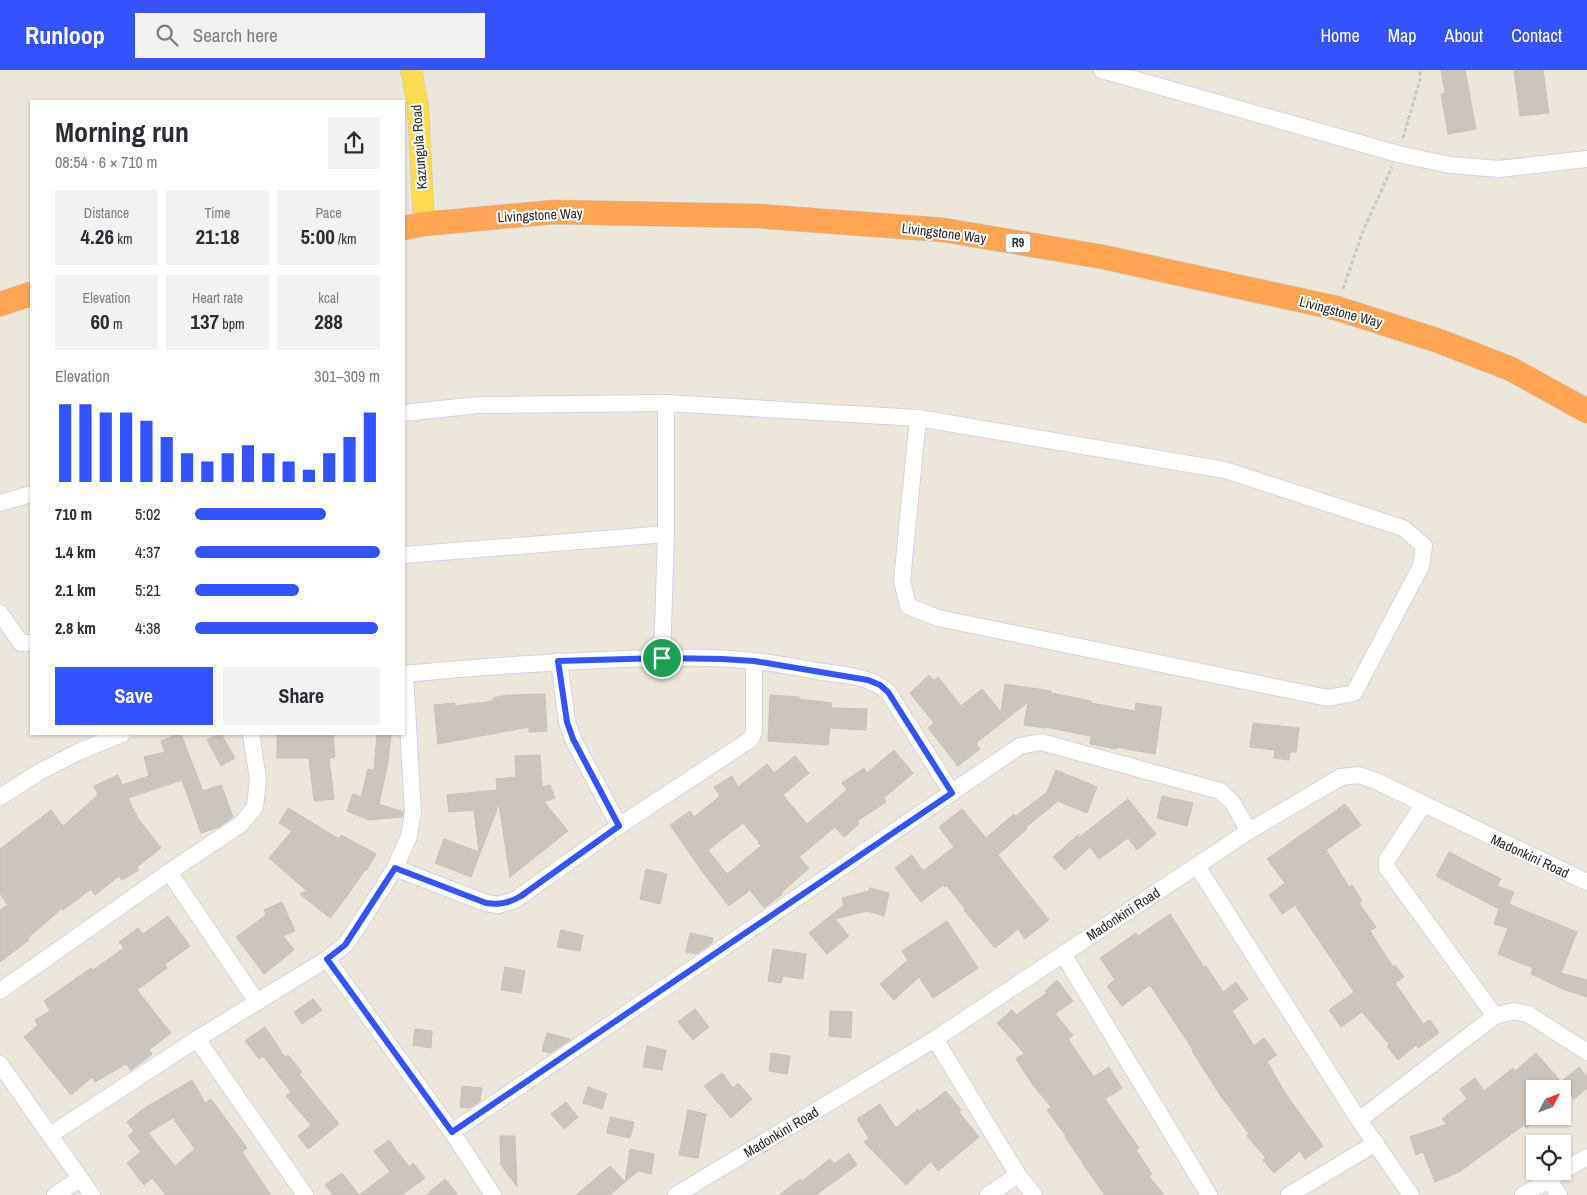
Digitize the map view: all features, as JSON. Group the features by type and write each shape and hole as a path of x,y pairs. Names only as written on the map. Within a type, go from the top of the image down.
{"highway":[{"name":"Livingstone Way","path":"414,226 554,212 757,216 944,230 1103,257 1336,308 1439,341 1510,369 1587,411"},
{"path":"0,304 30,294"}],"main road":[{"name":"Kazungula Road","path":"412,70 418,106 414,226"}],"street":[{"path":"1102,70 1398,154 1450,165 1499,169 1587,159"},
{"path":"405,413 478,405 666,403 918,418 1225,470 1403,528 1424,546 1421,566 1354,693 1328,698 938,618 908,606 902,581 918,418"},
{"path":"662,658 666,534 666,403"},
{"path":"0,503 30,494"},
{"path":"405,555 666,534"},
{"path":"0,613 21,643 30,642"},
{"path":"405,674 558,661 662,658 754,661 859,677 880,685 891,697 952,793"},
{"path":"558,661 567,722 573,739 619,826"},
{"path":"395,868 486,903 498,905 515,900 619,826 737,749 752,736 754,731 754,661"},
{"path":"50,1135 197,1039 327,959 345,945 395,868 409,836 413,812 405,689"},
{"path":"0,797 41,771 78,752 120,735"},
{"path":"0,991 169,872 241,824 255,807 258,779 251,735"},
{"path":"452,1132 1020,746 1041,742 1220,791 1232,802 1248,831"},
{"name":"Madonkini Road","path":"676,1195 935,1039 1248,831 1341,777 1359,776 1378,782 1587,882"},
{"path":"1423,805 1387,860 1387,868 1496,1016"},
{"path":"1197,866 1359,1120 1411,1195"},
{"path":"169,872 257,1002"},
{"path":"1063,954 1209,1195"},
{"path":"327,959 452,1132 493,1195"},
{"path":"1359,1120 1496,1016 1514,1011 1528,1014 1587,1052"},
{"path":"197,1039 305,1195"},
{"path":"935,1039 1018,1175 1034,1195"},
{"path":"0,1064 92,1195"},
{"path":"1289,1195 1376,1143"},
{"path":"1523,1195 1587,1157"},
{"path":"988,1195 1018,1175"},
{"path":"55,1195 80,1179"},
{"path":"1549,1181 1559,1195"}],"path":[{"path":"1336,308 1364,231 1398,154 1420,80 1420,70"}],"building":[{"path":"1441,70 1465,70 1476,129 1448,134 1441,94 1445,93"},
{"path":"1514,70 1543,70 1549,113 1520,116"},
{"path":"929,675 934,680 938,677 961,706 982,689 1001,712 1005,684 1051,691 1051,693 1091,701 1091,703 1135,711 1136,703 1162,707 1155,754 1090,744 1091,736 1024,725 1028,702 976,743 980,749 958,766 928,728 934,723 910,693"},
{"path":"545,694 547,731 529,732 529,727 438,744 434,705 455,703 455,706 494,701 493,698 507,695"},
{"path":"770,695 799,697 799,699 832,703 831,708 867,709 866,730 830,728 828,745 768,741"},
{"path":"1253,723 1299,728 1296,752 1290,752 1289,760 1274,758 1275,750 1250,747"},
{"path":"181,735 203,791 221,785 233,817 219,827 201,833 182,780 128,798 137,817 161,848 137,867 139,870 122,880 119,876 95,895 91,889 63,910 62,908 28,938 29,940 0,962 0,910 8,905 0,894 0,849 51,810 63,826 98,795 94,786 118,775 122,785 149,776 144,757 165,752 161,741"},
{"path":"222,735 235,758 221,766 207,740"},
{"path":"277,735 333,735 335,757 329,758 334,799 314,801 309,758 277,758"},
{"path":"377,735 391,735 388,762 379,804 403,812 402,817 369,820 347,811 353,794 361,797 368,769 374,770"},
{"path":"894,750 913,773 884,798 886,802 857,821 859,824 844,837 835,827 799,857 809,868 764,908 750,890 729,906 670,825 690,811 694,817 720,796 714,787 732,776 738,787 767,764 774,773 795,756 809,773 783,795 807,824 847,790 842,783 864,768 867,773","holes":["743,823 761,846 727,874 708,850"]},
{"path":"540,755 542,787 550,785 555,798 544,802 568,831 510,877 499,804 471,877 435,863 444,839 479,852 474,810 449,812 447,795 497,790 496,779 516,777 515,756"},
{"path":"1056,770 1097,787 1087,813 1058,801 1026,827 1027,829 998,855 1049,920 1025,939 1018,929 995,948 947,886 943,885 921,902 895,868 912,855 923,871 954,847 939,827 962,809 986,838 1014,814 1016,816 1047,792"},
{"path":"1162,796 1193,803 1187,826 1157,818"},
{"path":"1128,799 1156,834 1137,850 1128,838 1099,859 1090,847 1065,870 1053,857 1079,834 1077,839"},
{"path":"1345,804 1361,825 1326,850 1349,887 1352,885 1362,901 1359,903 1376,927 1370,931 1393,967 1395,965 1404,977 1395,983 1423,1024 1430,1020 1439,1033 1418,1048 1416,1045 1398,1060 1387,1046 1389,1044 1362,1012 1341,1027 1329,1010 1354,992 1295,905 1282,914 1269,895 1285,883 1267,859"},
{"path":"288,808 339,839 341,835 376,854 366,871 330,918 300,894 307,891 269,858 292,831 279,823"},
{"path":"1449,852 1501,879 1497,886 1514,892 1509,904 1577,932 1561,973 1587,980 1587,997 1565,990 1531,974 1533,968 1498,954 1508,928 1494,924 1499,909 1436,876"},
{"path":"646,869 667,874 660,904 640,899"},
{"path":"870,888 889,893 884,916 867,911 835,919 849,936 827,954 809,933 844,905 842,898 869,891"},
{"path":"282,902 295,931 283,936 294,950 264,974 236,937 266,915 264,910"},
{"path":"1170,914 1204,967 1206,966 1223,992 1236,982 1248,999 1232,1011 1254,1046 1264,1038 1277,1055 1267,1062 1286,1094 1323,1146 1305,1159 1300,1151 1274,1173 1263,1160 1266,1158 1247,1136 1249,1134 1220,1095 1150,985 1122,1006 1107,986 1115,980 1100,958 1136,933 1138,936"},
{"path":"168,916 190,946 165,964 167,968 137,990 171,1033 149,1050 152,1054 131,1070 126,1064 95,1082 92,1077 71,1095 24,1037 38,1025 35,1020 50,1011 44,1001 91,968 93,970 124,948 119,942 138,928 143,934"},
{"path":"947,921 978,968 933,998 919,977 894,1000 880,984 908,960 902,951"},
{"path":"561,930 583,935 580,951 557,947"},
{"path":"690,933 713,938 712,943 696,954 686,952"},
{"path":"773,949 806,954 803,979 783,976 781,983 768,981"},
{"path":"505,967 525,971 521,993 501,990"},
{"path":"1057,980 1073,1001 1055,1014 1073,1035 1068,1039 1094,1077 1109,1067 1122,1088 1105,1099 1139,1148 1136,1150 1152,1174 1149,1176 1164,1195 1105,1195 1047,1110 1051,1107 1032,1084 1016,1059 1024,1053 997,1023 1012,1010 1016,1015 1047,993 1045,991"},
{"path":"313,999 322,1010 302,1024 294,1012"},
{"path":"695,1009 709,1027 693,1040 678,1022"},
{"path":"830,1011 852,1012 851,1038 829,1036"},
{"path":"265,1027 285,1057 288,1055 302,1072 299,1074 339,1124 308,1149 298,1136 311,1125 286,1096 291,1092 263,1056 259,1059 245,1041"},
{"path":"415,1029 432,1031 431,1048 413,1045"},
{"path":"547,1033 570,1040 550,1053 542,1051"},
{"path":"647,1046 666,1050 662,1070 643,1067"},
{"path":"771,1053 790,1056 787,1074 769,1071"},
{"path":"1536,1053 1559,1080 1526,1080 1526,1125 1530,1125 1526,1128 1524,1125 1459,1172 1435,1182 1423,1152 1416,1155 1410,1137 1447,1124 1442,1119 1467,1099 1460,1089 1475,1078 1484,1091 1513,1068 1515,1071"},
{"path":"1579,1067 1587,1077 1587,1088 1574,1099 1571,1095 1571,1080 1563,1080"},
{"path":"722,1073 733,1088 738,1083 752,1099 731,1118 704,1086"},
{"path":"192,1080 205,1103 211,1099 247,1148 242,1152 271,1195 166,1195 152,1178 144,1185 127,1163 141,1152 128,1136 134,1131 127,1122 143,1109","holes":["173,1118 195,1149 175,1166 148,1133"]},
{"path":"462,1086 482,1088 480,1101 469,1108 460,1107"},
{"path":"588,1087 607,1094 602,1109 583,1103"},
{"path":"946,1091 961,1110 959,1112 979,1137 938,1171 931,1161 906,1185 864,1142 869,1138 857,1119 880,1104 896,1128 918,1109 920,1111"},
{"path":"566,1102 578,1117 564,1129 551,1114"},
{"path":"688,1110 706,1114 698,1158 679,1155"},
{"path":"610,1117 634,1122 630,1138 607,1133"},
{"path":"500,1136 515,1136 517,1187 501,1165"},
{"path":"389,1140 409,1167 413,1163 425,1178 402,1195 359,1195 390,1172 374,1151"},
{"path":"630,1149 654,1154 651,1174 638,1171 610,1195 576,1195 610,1166 625,1182"},
{"path":"849,1153 857,1165 816,1195 779,1195 800,1179 802,1181 830,1159 834,1164"},
{"path":"342,1173 359,1195 333,1195 325,1185"},
{"path":"445,1179 458,1195 426,1195"}],"route":[{"path":"662,658 754,661 859,677 880,685 888,692 952,793 452,1132 327,959 345,945 395,868 486,903 498,905 515,900 619,826 573,739 567,722 558,661 662,658"}]}
